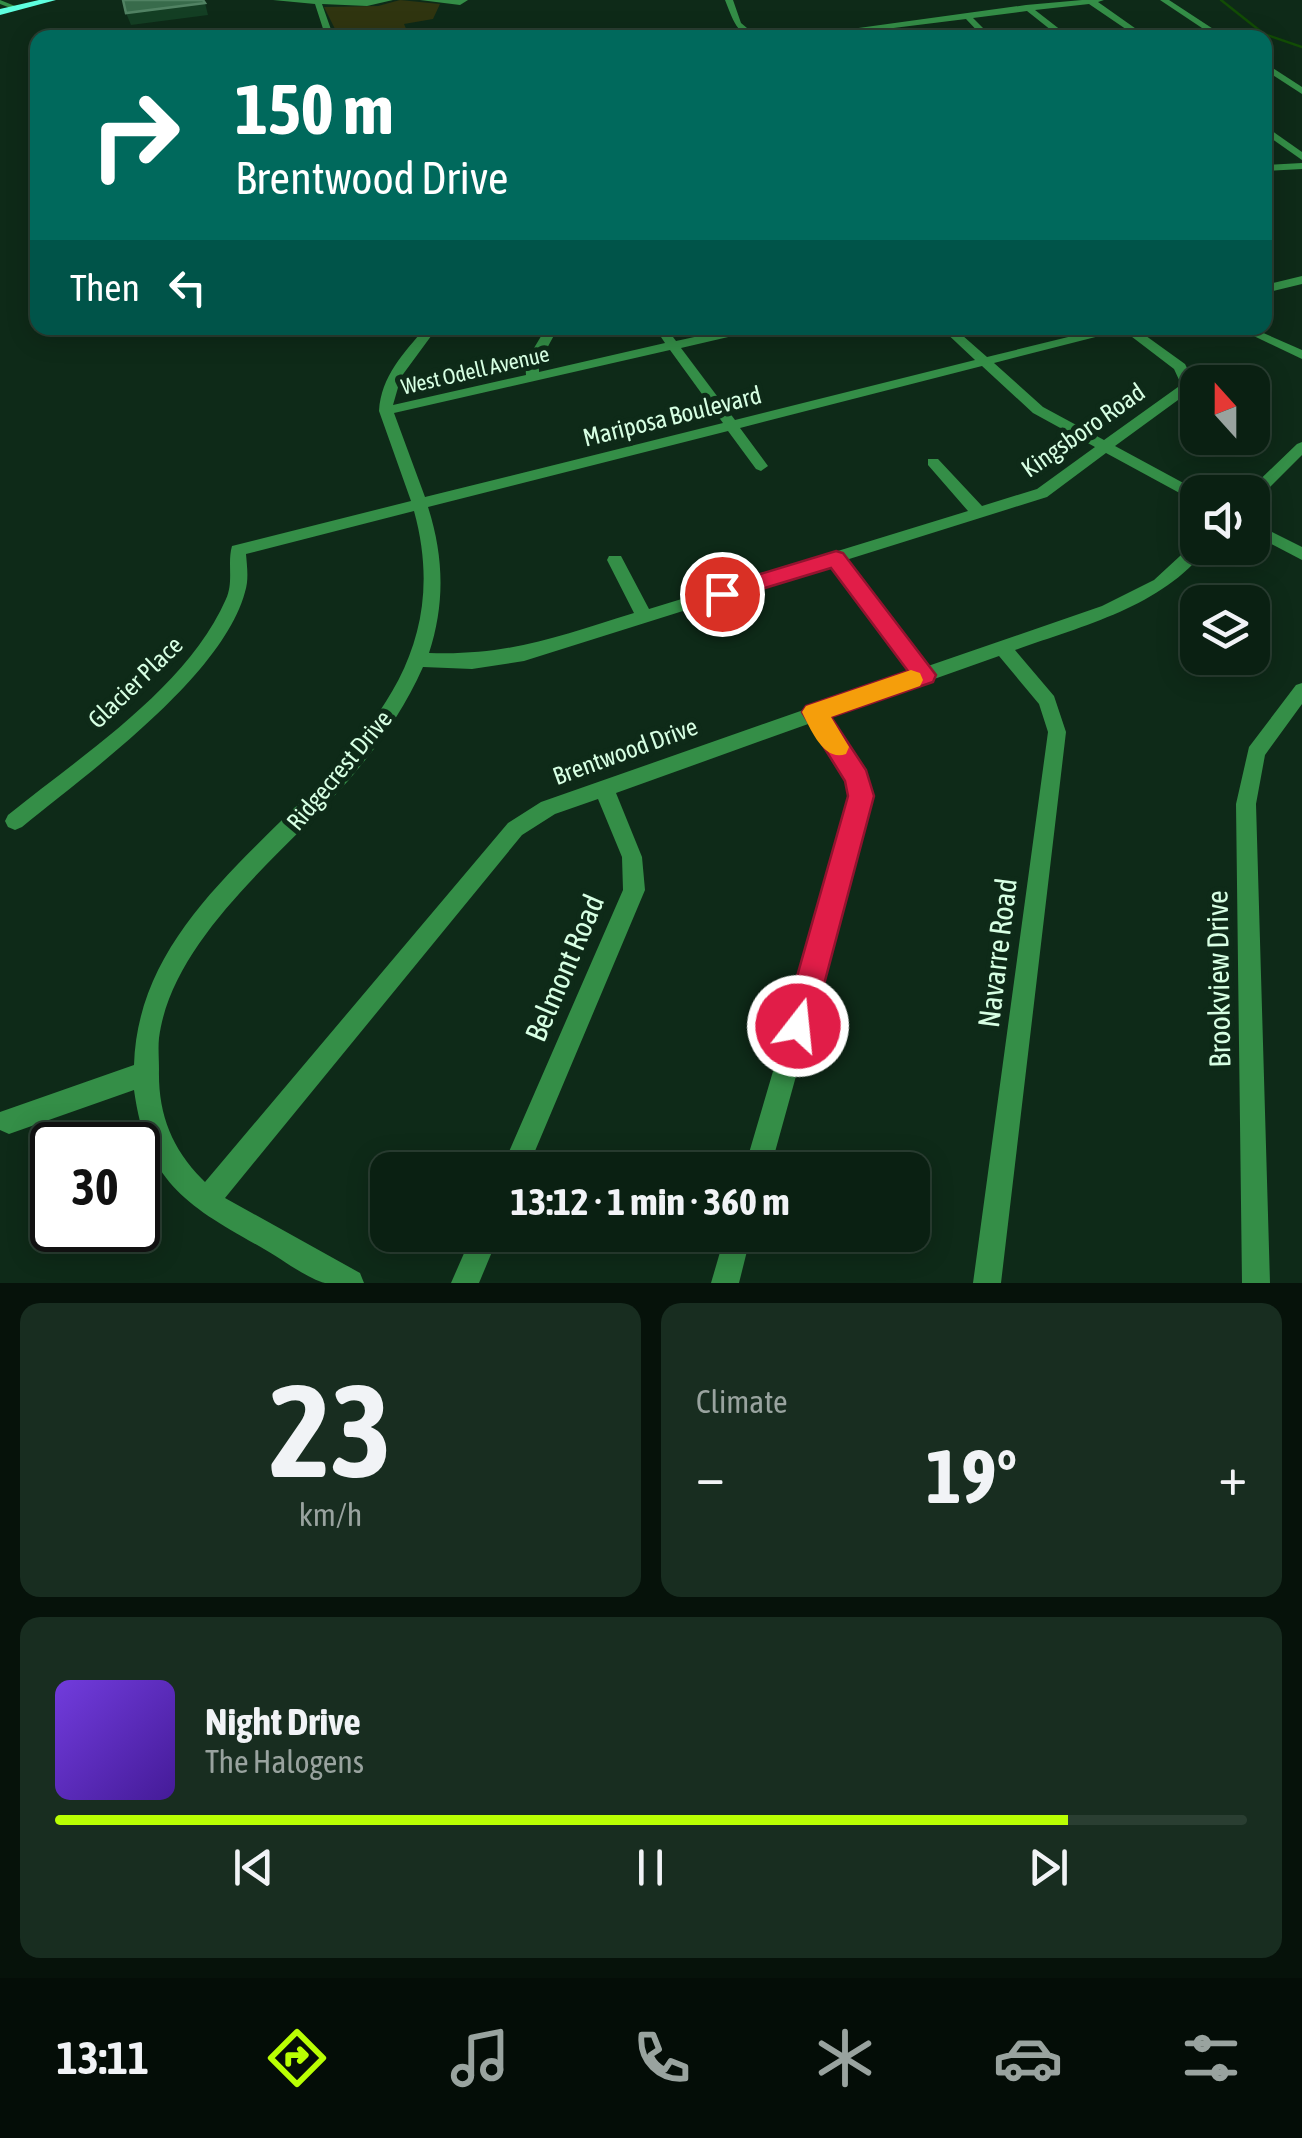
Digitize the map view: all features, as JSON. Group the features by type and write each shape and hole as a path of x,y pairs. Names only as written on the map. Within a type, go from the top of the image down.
{"main road":[{"path":"0,12 51,0"}],"street":[{"path":"0,0 16,8"},
{"path":"277,0 367,4 389,0"},
{"path":"424,0 462,2"},
{"path":"729,0 738,24 745,30"},
{"path":"1012,0 1057,30"},
{"path":"873,30 1100,0"},
{"path":"1164,0 1211,30"},
{"path":"315,1 327,30"},
{"path":"1090,1 1133,30"},
{"path":"969,18 981,30"},
{"path":"905,25 909,30"},
{"path":"1272,71 1302,91"},
{"path":"1272,134 1302,157"},
{"path":"1272,168 1302,166"},
{"path":"1272,288 1302,280"},
{"path":"386,411 390,382 425,335"},
{"path":"532,377 532,363 548,335"},
{"path":"667,335 761,466"},
{"name":"West Odell Avenue","path":"386,411 719,335"},
{"path":"955,335 1038,410 1180,489"},
{"name":"Mariposa Boulevard","path":"238,550 1090,335"},
{"name":"Kingsboro Road","path":"418,660 500,660 980,514 1054,487 1184,389 1187,382 1180,367 1137,335"},
{"path":"1258,335 1302,355"},
{"name":"Ridgecrest Drive","path":"350,1283 206,1201 159,1146 144,1074 148,1022 176,956 373,738 418,660 434,595 431,547 420,504 386,411"},
{"path":"1270,478 1302,447"},
{"path":"933,462 980,514"},
{"path":"1270,537 1302,554"},
{"name":"Glacier Place","path":"15,821 149,708 218,636 238,592 238,550"},
{"path":"836,558 924,675"},
{"path":"615,560 646,617"},
{"name":"Brentwood Drive","path":"206,1201 515,829 548,808 1136,598 1160,584 1181,565"},
{"name":"Navarre Road","path":"986,1283 1057,732 1047,701 1003,648"},
{"name":"Brookview Drive","path":"1256,1283 1246,804 1256,753 1302,690"},
{"path":"762,1152 860,808 857,778 814,712"},
{"name":"Belmont Road","path":"522,1152 634,890 632,857 604,788"},
{"path":"9,1121 144,1074"},
{"path":"465,1283 479,1252"},
{"path":"724,1283 733,1252"}],"green space":[{"path":"400,0 440,4 433,19 404,24 407,30 336,30 324,7 378,6"}],"building":[{"path":"123,0 203,0 205,3 126,13"}],"waterway":[{"path":"1221,0 1259,30"},
{"path":"1272,37 1302,47"}],"slow traffic":[{"path":"837,747 814,712 911,680"}],"route":[{"path":"722,594 836,558 924,675 814,712 857,778 861,796 798,1026"}]}
